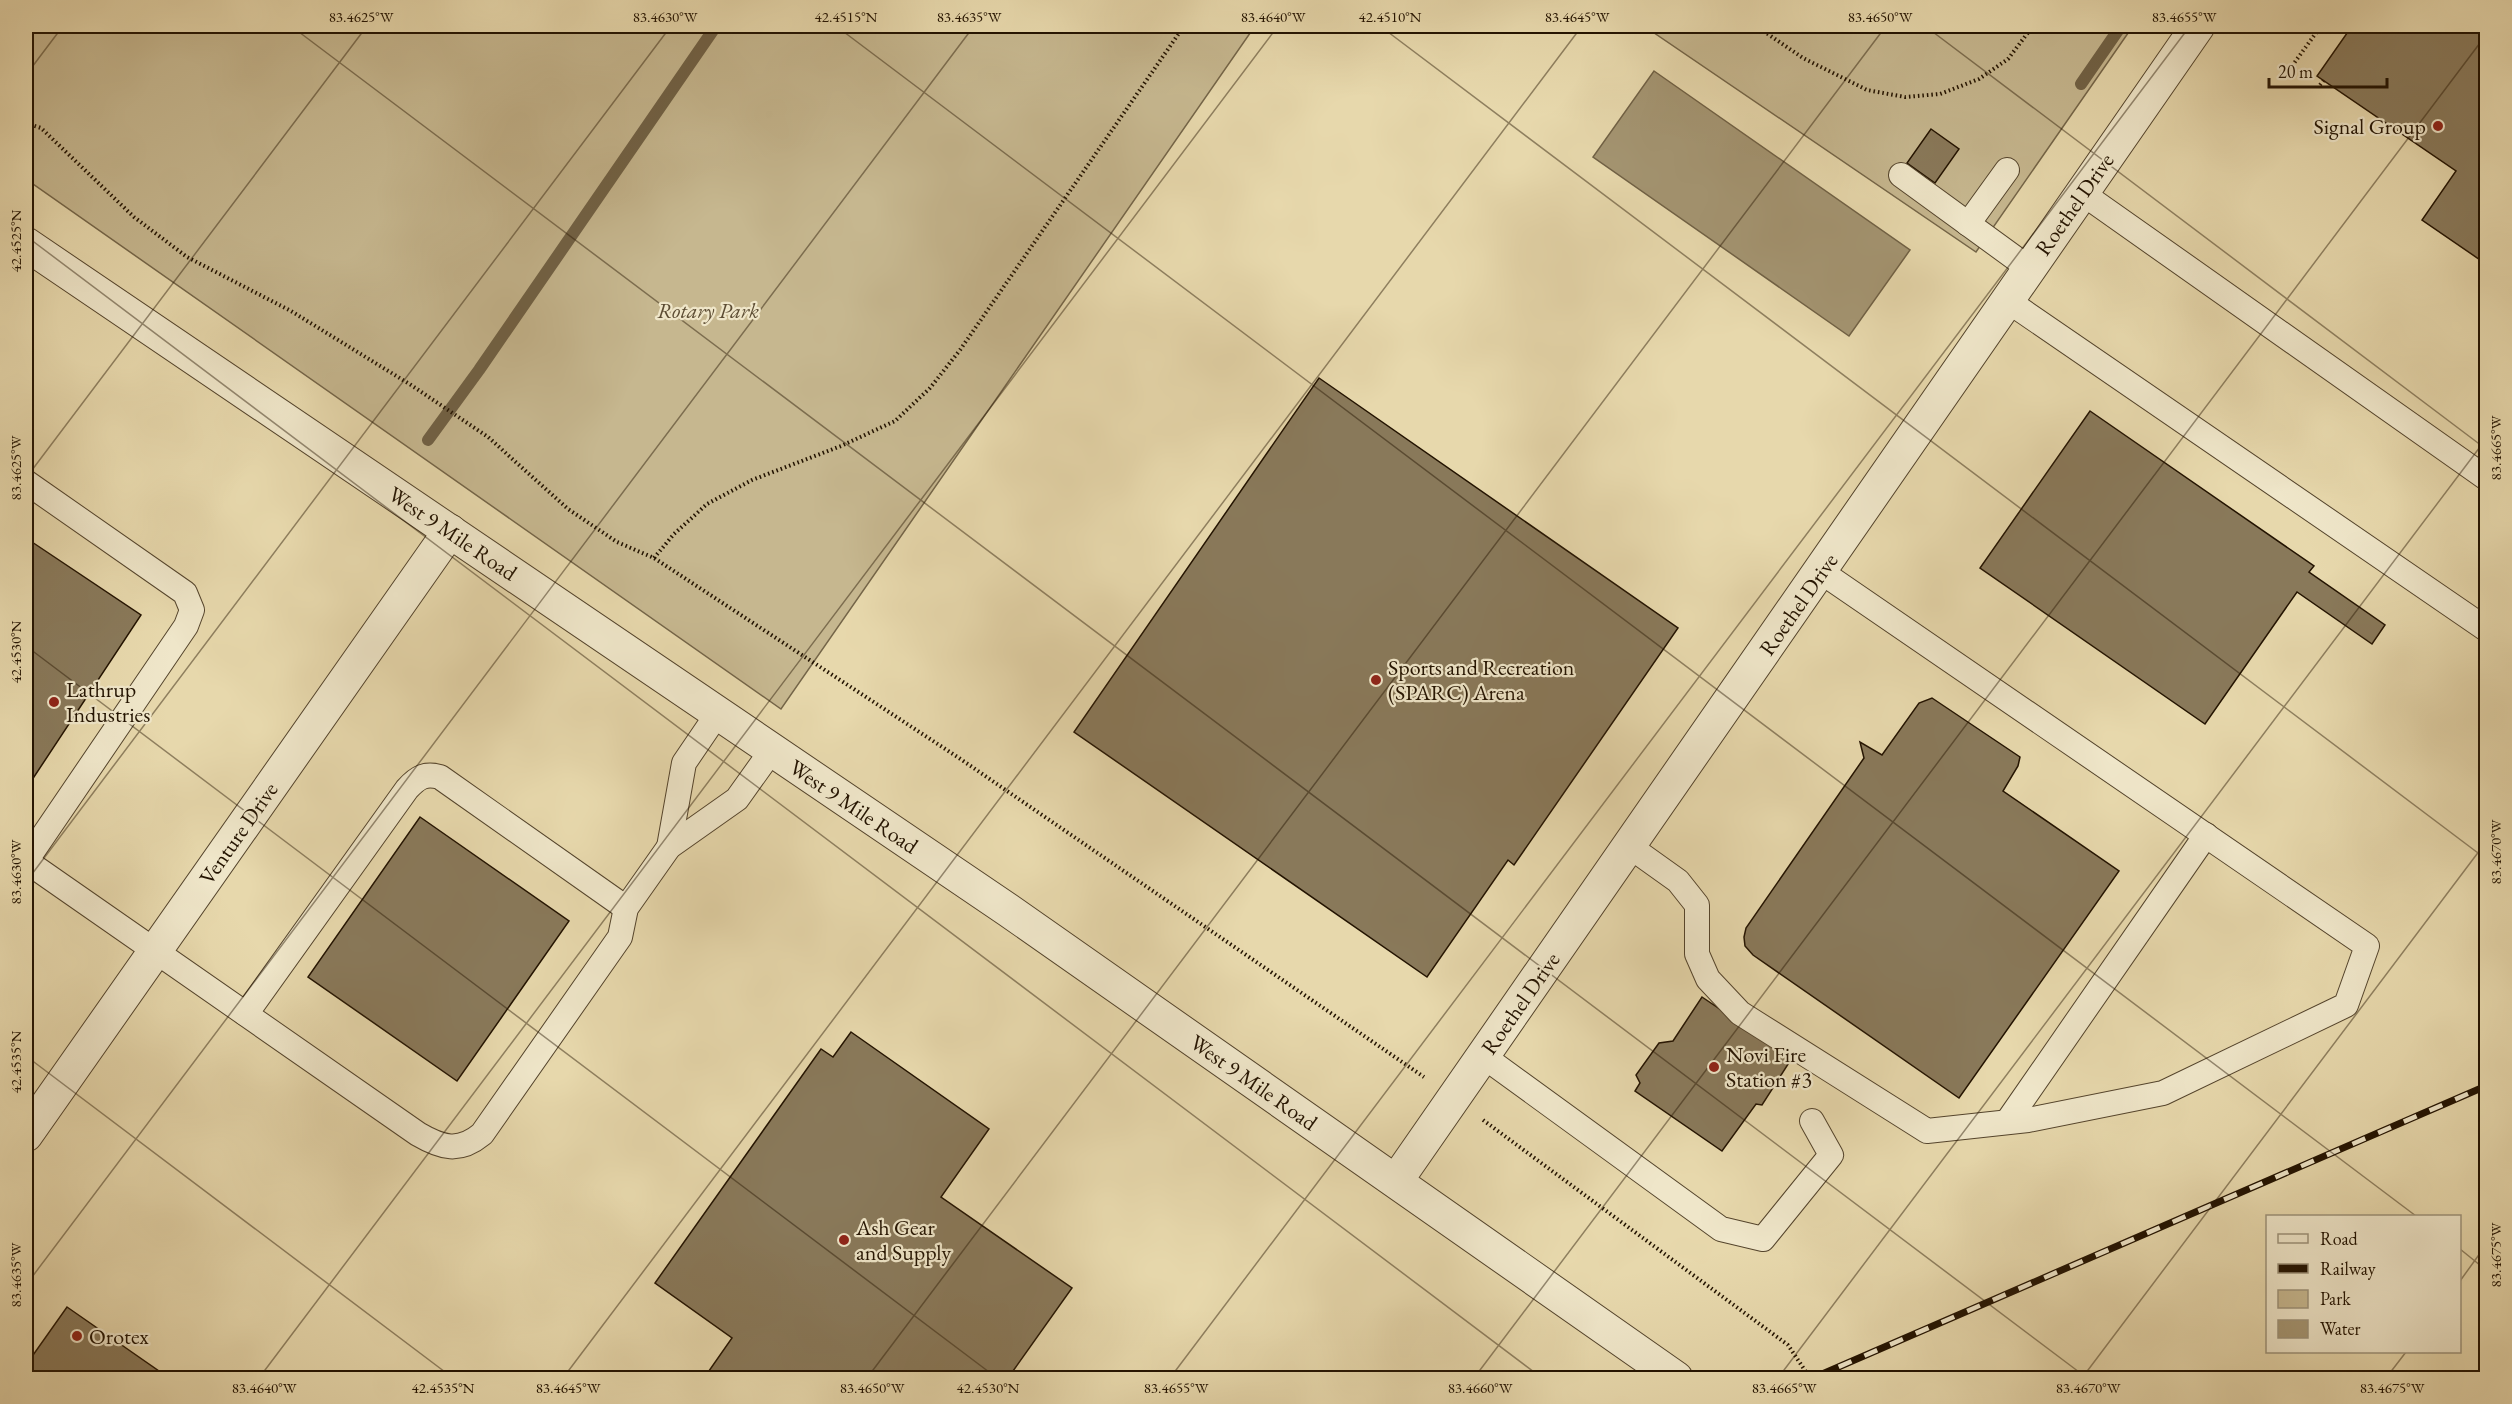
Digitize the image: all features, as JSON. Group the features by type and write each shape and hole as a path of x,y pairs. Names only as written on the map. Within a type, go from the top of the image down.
{"street":[{"name":"Roethel Drive","path":"1396,1181 2198,26"},
{"name":"West 9 Mile Road","path":"26,244 1008,910 1676,1378"},
{"name":"Venture Drive","path":"26,1135 450,531"}],"lane":[{"path":"1968,224 2007,170"},
{"path":"1901,175 2030,269"},
{"path":"2082,193 2487,478"},
{"path":"2008,301 2487,629"},
{"path":"26,482 185,593 192,610 186,626 26,861 423,1137 438,1144 452,1148 470,1144 482,1134 620,937 626,908 669,847 737,799 772,750"},
{"path":"1629,846 1678,881 1697,904 1697,954 1708,979 1740,1012 1927,1131 2007,1122 2163,1093 2346,1005 2367,946 1820,571"},
{"path":"669,847 684,763 718,713"},
{"path":"246,1014 407,789 422,775 440,777 626,908"},
{"path":"2007,1122 2206,835"},
{"path":"1483,1056 1721,1229 1763,1239 1831,1155 1812,1121"}],"path":[{"path":"654,558 674,534 707,504 752,480 841,446 894,421 930,388 960,350 1184,26"},
{"path":"1756,26 1803,58 1867,90 1905,98 1940,94 1979,79 2008,59 2033,26"},
{"path":"2292,66 2321,26"},
{"path":"2320,85 2324,80"},
{"path":"26,123 41,129 134,217 187,257 291,311 411,385 488,437 568,509 617,542 654,558 966,762 1371,1039 1788,1345 1810,1378"}],"green space":[{"name":"Rotary Park","path":"26,26 1255,26 781,709 26,179"},
{"path":"1644,26 2133,26 1976,252"}],"water":[{"path":"1654,71 1910,250 1849,336 1593,157"}],"building":[{"name":"Signal Group","path":"2352,26 2486,26 2486,264 2422,220 2456,171 2317,76"},
{"path":"1931,129 1959,149 1935,183 1907,163"},
{"name":"Sports and Recreation (SPARC) Arena","path":"1319,378 1678,628 1514,865 1508,860 1427,977 1074,732"},
{"path":"2090,411 2314,566 2309,572 2385,625 2372,644 2297,592 2205,724 1980,568"},
{"name":"Lathrup Industries","path":"26,538 141,615 26,789"},
{"path":"1932,698 2020,757 2018,766 2003,791 2119,871 1959,1098 1753,955 1745,946 1744,937 1746,928 1864,758 1860,742 1882,755 1919,703"},
{"path":"420,817 569,921 457,1081 308,977"},
{"name":"Novi Fire Station #3","path":"1702,997 1792,1058 1762,1105 1756,1104 1722,1151 1635,1091 1640,1083 1636,1075 1659,1043 1673,1041"},
{"name":"Ash Gear and Supply","path":"851,1032 989,1129 941,1197 1072,1288 1008,1378 704,1378 732,1338 655,1283 821,1049 833,1057"},
{"name":"Orotex","path":"67,1307 169,1378 26,1378 26,1365"}],"waterway":[{"path":"428,440 479,370 716,26"},
{"path":"2081,84 2121,26"}],"railway":[{"path":"1813,1378 2486,1086"}],"place":[{"name":"Signal Group","path":"2438,126"},
{"name":"Sports and Recreation (SPARC) Arena","path":"1376,680"},
{"name":"Lathrup Industries","path":"54,702"},
{"name":"Novi Fire Station #3","path":"1714,1067"},
{"name":"Ash Gear and Supply","path":"844,1240"},
{"name":"Orotex","path":"77,1336"}]}
